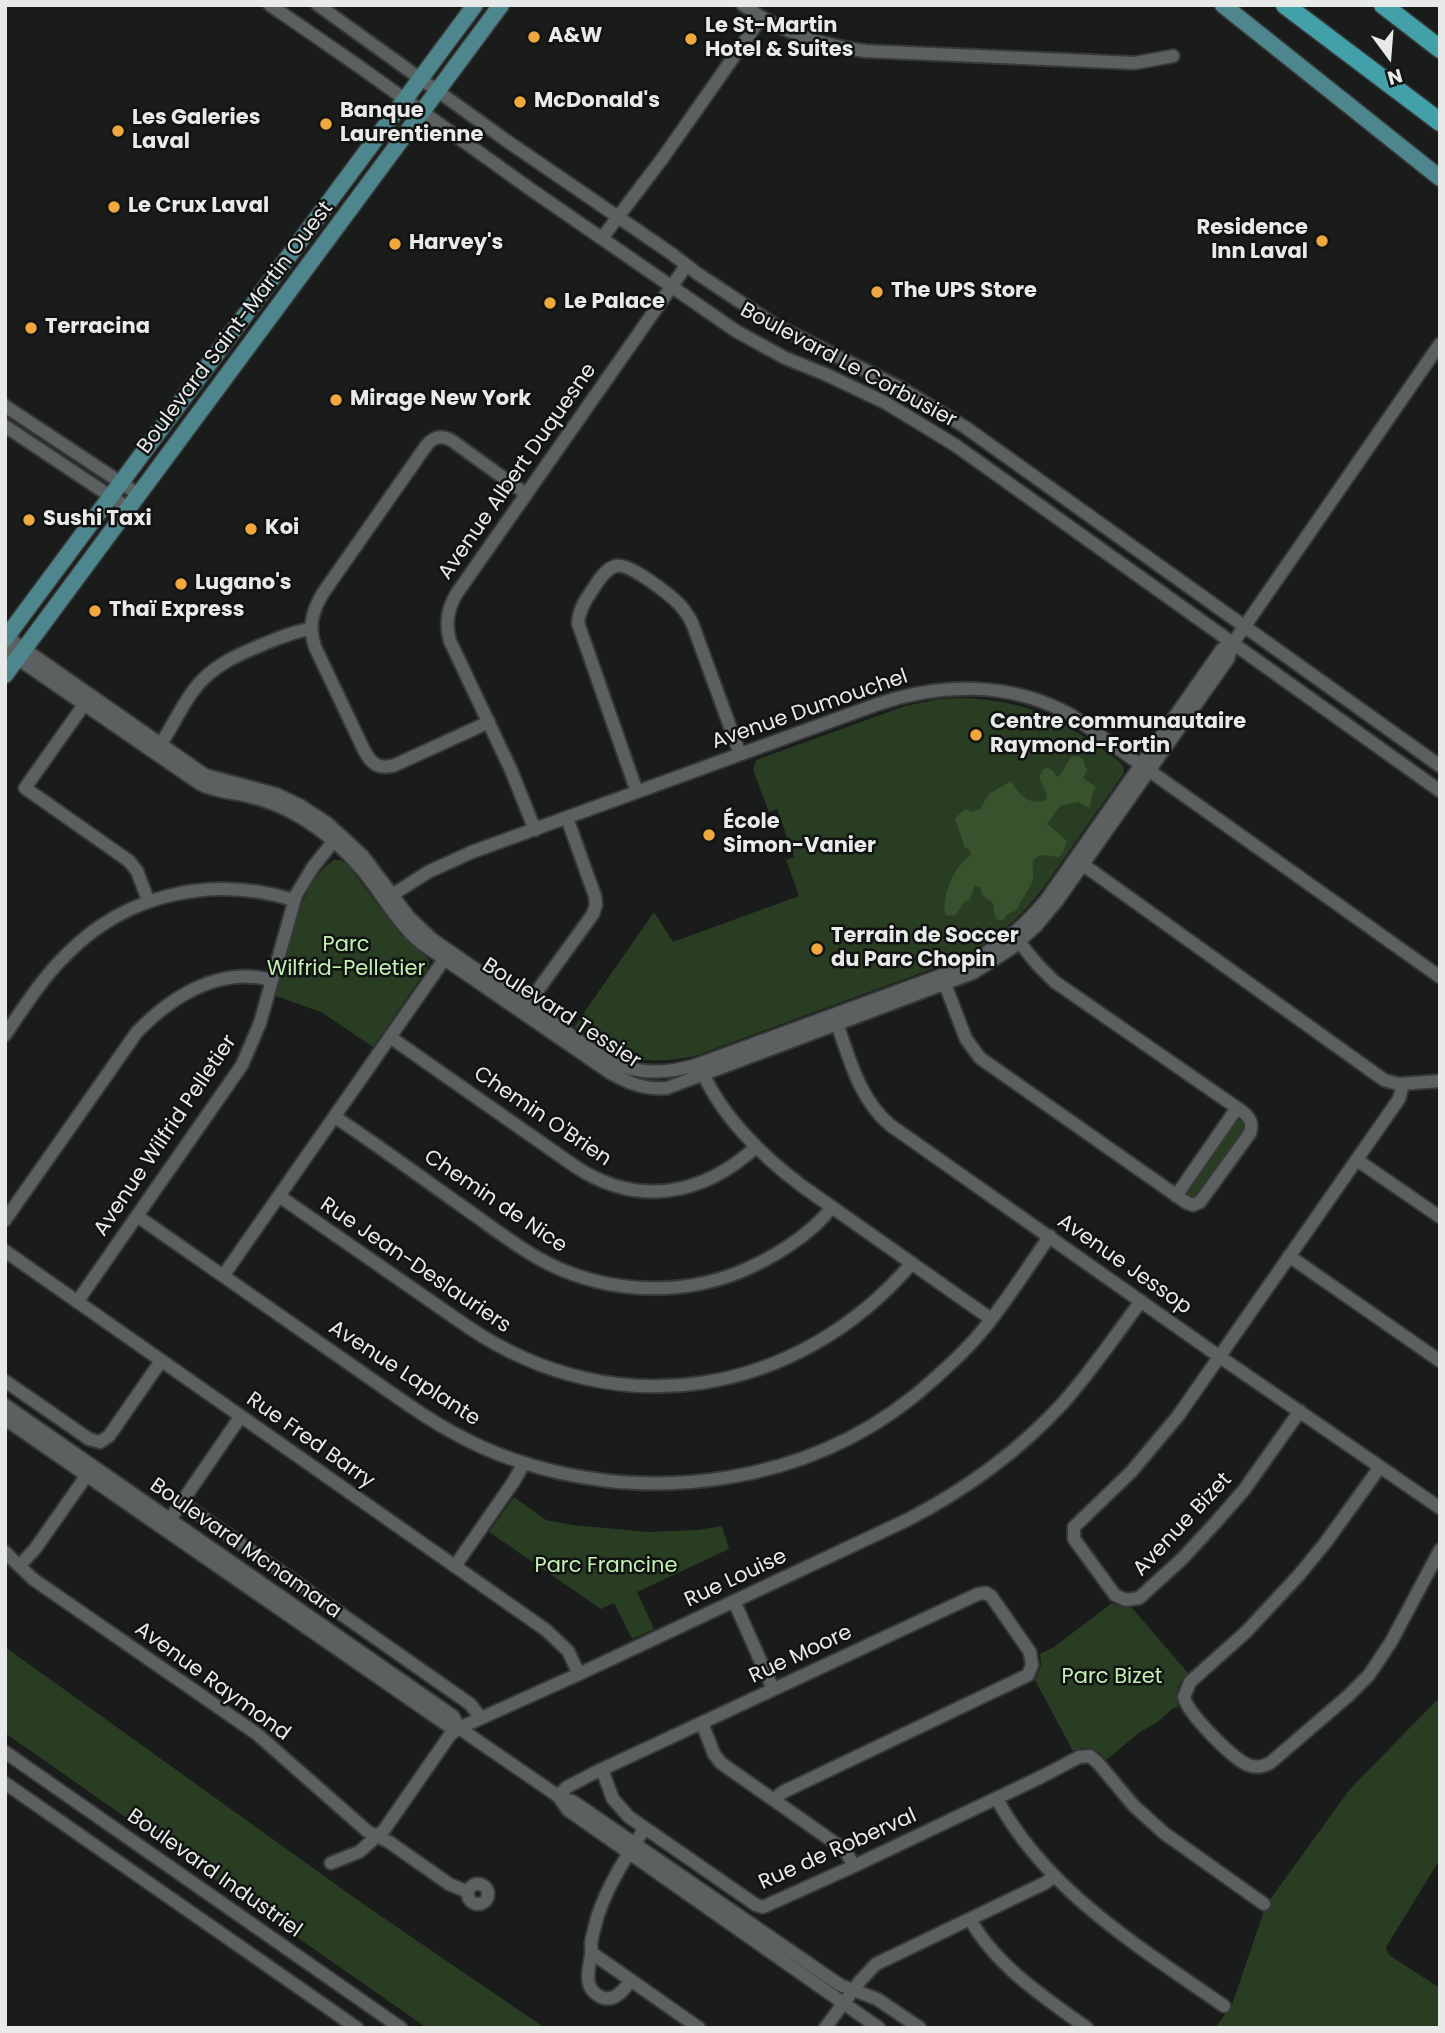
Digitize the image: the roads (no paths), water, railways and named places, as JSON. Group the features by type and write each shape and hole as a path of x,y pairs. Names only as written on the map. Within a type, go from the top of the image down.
{"highway":[{"path":"1285,5 1439,122"},
{"path":"1383,5 1440,49"}],"main road":[{"name":"Boulevard Saint-Martin Ouest","path":"5,675 12,647 116,489 475,5"},
{"name":"Boulevard Saint-Martin Ouest","path":"12,647 133,501 501,5"},
{"path":"1223,5 1440,178"}],"street":[{"name":"Boulevard Le Corbusier","path":"270,5 736,331 767,349 865,393 936,432 1440,791"},
{"name":"Boulevard Le Corbusier","path":"318,5 746,307 786,331 901,388 946,415 1440,766"},
{"path":"743,5 761,18 798,36 865,51 1135,63 1173,56"},
{"path":"601,238 662,159 761,18"},
{"name":"Avenue Albert Duquesne","path":"535,830 521,793 450,641 448,616 457,593 685,266"},
{"name":"Boulevard Tessier","path":"12,647 157,749 210,778 258,789 293,802 317,816 388,897 447,955 595,1064 627,1083 644,1088 679,1085 701,1069 836,1018 981,969 1016,938 1079,862 1145,768 1222,649 1233,643 1440,344"},
{"path":"5,406 133,501"},
{"path":"5,426 116,489"},
{"path":"488,722 398,764 386,767 371,762 315,647 311,629 313,613 323,593 431,440 443,437 451,440 526,494"},
{"path":"638,792 578,624 582,606 605,573 615,566 625,566 636,571 677,602 687,614 740,754"},
{"path":"157,749 171,730 191,693 212,671 230,658 293,632 311,629"},
{"name":"Avenue Dumouchel","path":"388,897 419,877 463,856 906,695 934,690 981,688 1024,696 1064,711 1440,977"},
{"path":"87,700 25,788 129,861 137,871 148,901"},
{"path":"527,1005 593,914 596,905 567,818"},
{"name":"Avenue Wilfrid Pelletier","path":"77,1302 242,1065 257,1032 294,900 303,882 337,837"},
{"path":"1079,862 1384,1080 1394,1084 1440,1081"},
{"path":"7,1027 55,967 82,939 110,919 148,901 183,891 213,888 260,892 294,900"},
{"path":"944,980 966,1039 980,1058 1176,1196 1196,1205 1250,1132 1252,1124 1247,1116 1061,986 1037,964 1016,938"},
{"path":"223,1276 447,955"},
{"name":"Boulevard Tessier","path":"447,955 617,1064 640,1071 701,1069"},
{"path":"5,1220 137,1032 156,1013 185,993 217,981 246,976 271,980"},
{"name":"Avenue Jessop","path":"836,1018 863,1091 879,1116 1220,1357 1440,1508"},
{"name":"Chemin O'Brien","path":"390,1037 576,1167 613,1185 647,1192 689,1187 713,1179 757,1147"},
{"path":"701,1069 724,1108 757,1147 792,1178 992,1319"},
{"path":"1220,1357 1401,1096 1404,1084"},
{"path":"1176,1196 1237,1108"},
{"name":"Chemin de Nice","path":"335,1117 537,1257 576,1275 607,1284 672,1288 735,1274 783,1249 832,1207"},
{"path":"1357,1160 1440,1217"},
{"name":"Rue Jean-Deslauriers","path":"279,1196 495,1345 555,1371 619,1384 694,1384 737,1376 778,1362 818,1343 854,1319 912,1263"},
{"name":"Avenue Laplante","path":"137,1216 438,1424 474,1443 524,1463 595,1479 648,1483 713,1479 781,1465 838,1443 900,1406 959,1356 992,1319 1050,1236"},
{"name":"Rue Fred Barry","path":"5,1251 553,1635 568,1651 579,1674"},
{"path":"1289,1256 1440,1361"},
{"name":"Rue Louise","path":"331,1863 359,1852 386,1828 450,1735 459,1727 579,1674 919,1513 987,1471 1031,1435 1061,1404 1141,1301"},
{"name":"Avenue Bizet","path":"1220,1357 1157,1443 1074,1527 1074,1539 1117,1597 1130,1601 1139,1598 1182,1559 1244,1490 1300,1411"},
{"path":"5,1381 89,1440 100,1442 109,1436 161,1361"},
{"name":"Boulevard Mcnamara","path":"5,1405 167,1524"},
{"path":"167,1524 241,1416"},
{"name":"Boulevard Mcnamara","path":"5,1419 453,1716 459,1727 558,1796 568,1810 632,1848 839,1985 877,1999 920,2028"},
{"path":"455,1566 524,1463"},
{"path":"1380,1467 1326,1542 1275,1602 1237,1641 1187,1685 1184,1697 1189,1710 1244,1763 1256,1767 1269,1763 1369,1675 1391,1643 1440,1550"},
{"path":"20,1565 35,1549 87,1475"},
{"path":"181,1502 470,1704 481,1718"},
{"name":"Avenue Raymond","path":"5,1552 33,1579 257,1734 366,1830 449,1884 468,1892"},
{"name":"Rue Moore","path":"558,1796 570,1785 982,1593 993,1599 1028,1649 1032,1665 1030,1673 1020,1681 783,1792 774,1799"},
{"path":"734,1601 773,1689"},
{"path":"702,1723 719,1760 839,1846 854,1866"},
{"name":"Boulevard Industriel","path":"5,1752 401,2028"},
{"name":"Rue de Roberval","path":"602,1770 616,1804 629,1817 761,1907 854,1866 1079,1757 1087,1756 1095,1759 1134,1806 1164,1833 1264,1904"},
{"name":"Boulevard Industriel","path":"5,1783 355,2027"},
{"path":"996,1799 1018,1833 1055,1876 1105,1921 1224,2006"},
{"path":"631,1980 613,1998 604,1998 595,1993 587,1978 593,1952 591,1942 600,1908 612,1882 645,1828"},
{"name":"Boulevard Mcnamara","path":"632,1848 879,2028"},
{"path":"825,2028 876,1964 1055,1876"},
{"path":"970,1919 984,1940 1009,1966 1087,2028"},
{"path":"593,1952 699,2028"},
{"path":"355,2027 369,2006"}],"place":[{"name":"A&W","path":"534,37"},
{"name":"Le St-Martin Hotel & Suites","path":"691,39"},
{"name":"McDonald's","path":"520,102"},
{"name":"Banque Laurentienne","path":"326,124"},
{"name":"Les Galeries Laval","path":"118,131"},
{"name":"Le Crux Laval","path":"114,207"},
{"name":"Residence Inn Laval","path":"1322,241"},
{"name":"Harvey's","path":"395,244"},
{"name":"The UPS Store","path":"877,292"},
{"name":"Le Palace","path":"550,303"},
{"name":"Terracina","path":"31,328"},
{"name":"Mirage New York","path":"336,400"},
{"name":"Sushi Taxi","path":"29,520"},
{"name":"Koi","path":"251,529"},
{"name":"Lugano's","path":"181,584"},
{"name":"Thaï Express","path":"95,611"},
{"name":"Centre communautaire Raymond-Fortin","path":"976,735"},
{"name":"École Simon-Vanier","path":"709,835"},
{"name":"Terrain de Soccer du Parc Chopin","path":"817,949"}],"park label":[{"name":"Parc Wilfrid-Pelletier","path":"346,958"},
{"name":"Parc Francine","path":"606,1567"},
{"name":"Parc Bizet","path":"1112,1678"}]}
